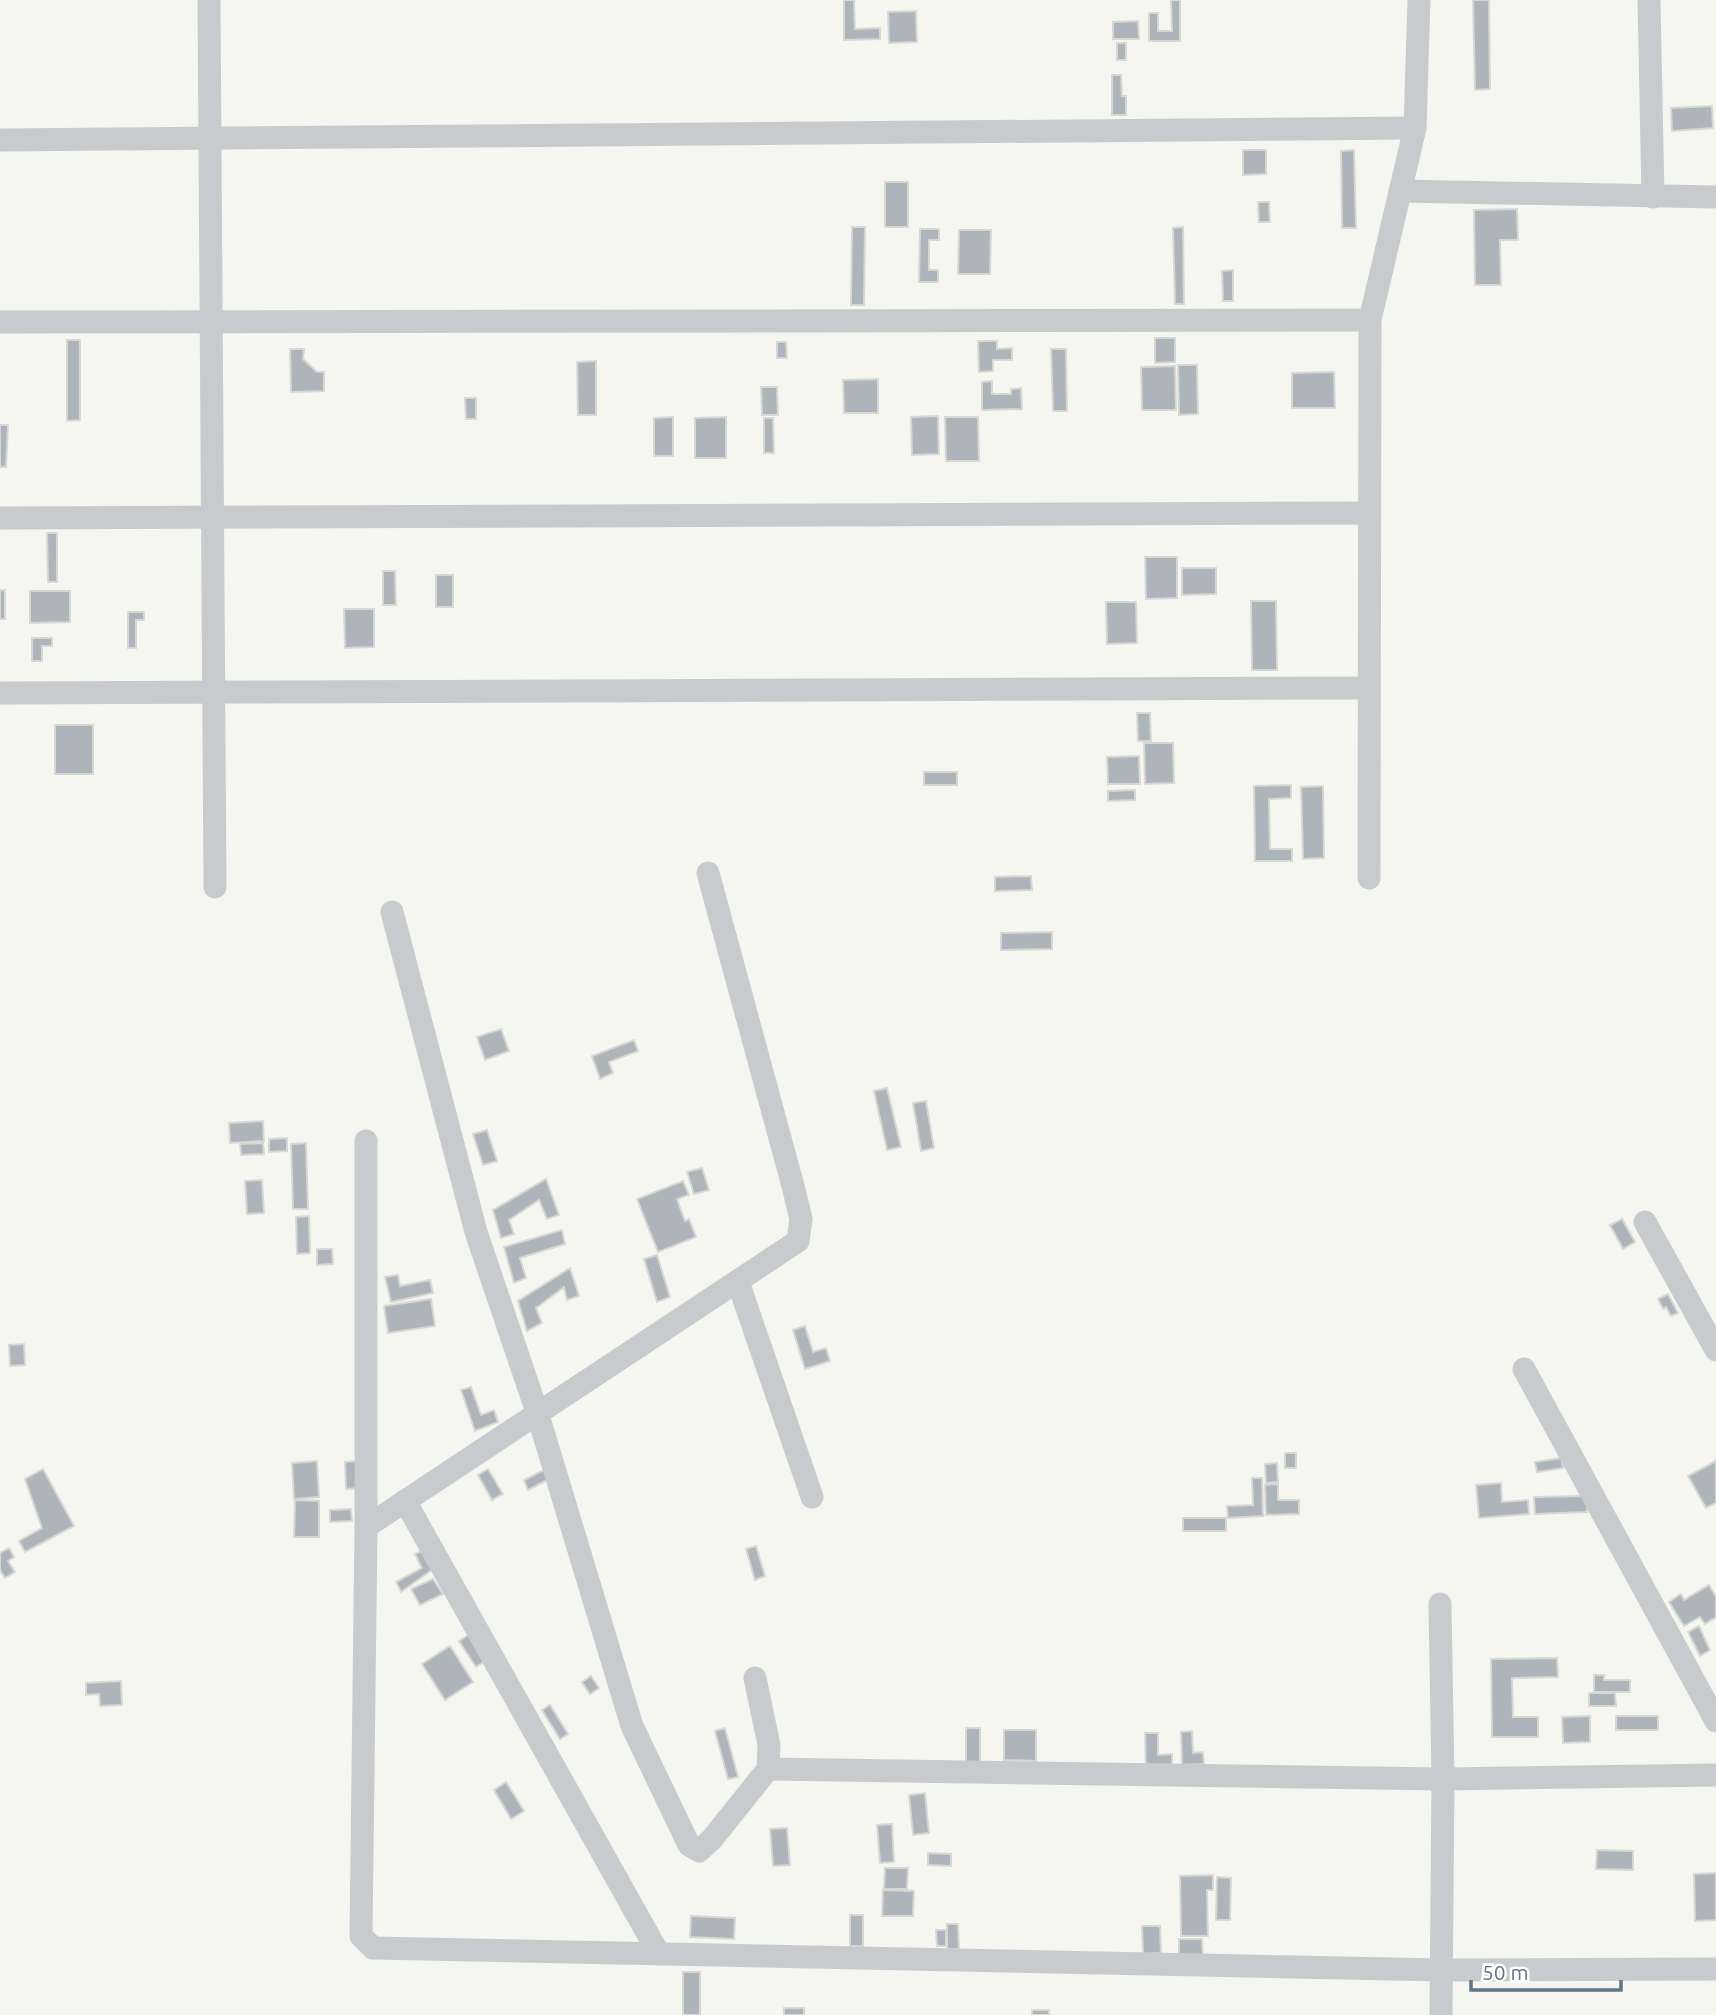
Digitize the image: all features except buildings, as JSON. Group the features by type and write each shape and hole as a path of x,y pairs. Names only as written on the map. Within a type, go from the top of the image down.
{"street":[{"path":"209,0 215,887"},
{"path":"1368,878 1370,320 1415,128 1419,0"},
{"path":"1649,0 1653,197"},
{"path":"0,140 1415,128"},
{"path":"1400,191 1716,197"},
{"path":"0,322 1370,320"},
{"path":"0,518 1369,513"},
{"path":"0,693 1369,688"},
{"path":"366,1527 798,1241 801,1219 708,873"},
{"path":"392,912 476,1232 538,1415 632,1726 689,1845 699,1851 712,1839 768,1769 769,1745 755,1678"},
{"path":"366,1141 366,1527 361,1936 373,1948 1441,1970 1716,1969"},
{"path":"1645,1222 1716,1350"},
{"path":"738,1282 812,1497"},
{"path":"1524,1369 1716,1721"},
{"path":"405,1501 659,1954"},
{"path":"1440,1604 1443,1779 1441,2015"},
{"path":"768,1769 1443,1779 1716,1775"}]}
